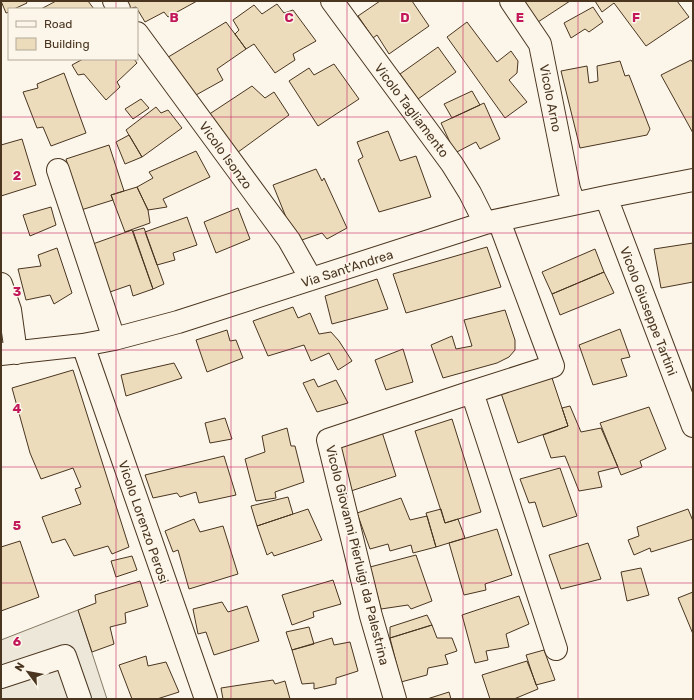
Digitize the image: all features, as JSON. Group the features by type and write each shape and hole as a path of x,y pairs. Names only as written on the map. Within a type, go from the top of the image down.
{"street":[{"name":"Vicolo Tagliamento","path":"332,1 452,164 470,193 492,222"},
{"name":"Vicolo Arno","path":"510,1 540,44 569,189 574,203"},
{"name":"Vicolo Isonzo","path":"138,34 288,240 312,279"},
{"path":"58,170 114,339"},
{"name":"Via Sant'Andrea","path":"8,354 83,345 114,339 178,322 492,222 606,196 693,180"},
{"name":"Vicolo Giuseppe Tartini","path":"606,196 693,426"},
{"name":"Vicolo Giovanni Pierluigi da Palestrina","path":"395,699 371,616 328,440 553,366 492,222"},
{"path":"1,284 10,310 8,354"},
{"name":"Vicolo Lorenzo Perosi","path":"83,345 206,699"},
{"path":"472,392 556,649"},
{"path":"1,677 65,656 80,699"}],"shaded area":[{"path":"78,610 107,699 1,699 1,640"}],"building":[{"path":"1,1 26,1 27,3 16,8 8,8 8,12 6,13"},
{"path":"56,1 88,1 93,8 43,8"},
{"path":"125,1 197,1 168,17 164,12 145,22 138,8 128,8"},
{"path":"380,1 412,1 429,26 389,54 377,35 373,38 358,16"},
{"path":"524,1 570,1 538,22"},
{"path":"595,1 677,1 689,17 646,46 614,3 602,12"},
{"path":"277,4 284,13 293,10 316,41 293,54 295,60 275,73 254,44 246,49 235,34 239,30 233,20 254,5 262,14"},
{"path":"593,7 603,22 589,32 585,29 571,38 564,23"},
{"path":"226,22 246,49 217,69 223,80 196,95 165,59"},
{"path":"467,22 497,62 511,51 518,61 517,73 509,80 527,102 505,118 447,37"},
{"path":"438,47 456,72 418,99 400,74"},
{"path":"81,60 135,60 137,63 117,82 120,87 106,100 84,74 78,75 72,65"},
{"path":"691,60 693,63 693,133 661,75"},
{"path":"620,61 625,76 629,75 650,129 647,135 580,148 561,71 587,66 589,83 598,81 597,66"},
{"path":"334,64 359,99 318,126 289,81 309,68 314,75"},
{"path":"64,73 86,133 51,146 43,127 37,128 23,92 38,88 37,84"},
{"path":"252,86 265,98 274,92 289,115 234,155 208,115"},
{"path":"472,91 480,105 452,118 444,104"},
{"path":"141,99 149,108 133,119 125,109"},
{"path":"484,103 500,139 480,149 476,142 455,153 441,123"},
{"path":"156,107 161,113 168,110 182,128 142,157 126,130"},
{"path":"388,131 400,161 416,156 431,197 379,212 358,160 363,157 357,142"},
{"path":"129,135 142,157 125,164 116,142"},
{"path":"22,139 36,185 1,196 1,145"},
{"path":"109,145 124,191 111,195 113,200 81,210 66,159"},
{"path":"196,151 210,177 163,199 167,207 148,210 137,187 153,178 149,172"},
{"path":"316,169 322,181 324,178 347,228 327,239 322,233 296,242 273,185"},
{"path":"137,187 148,210 150,223 125,232 111,195"},
{"path":"51,207 56,225 30,236 23,215"},
{"path":"238,208 250,239 216,253 204,222"},
{"path":"187,217 197,245 173,253 175,260 157,265 145,232"},
{"path":"144,228 164,284 153,289 133,231"},
{"path":"132,230 153,289 133,296 130,285 107,293 90,245"},
{"path":"693,243 693,282 661,288 654,249"},
{"path":"487,247 501,287 406,313 393,274"},
{"path":"57,248 72,293 54,304 50,295 26,300 18,269 41,266 38,255"},
{"path":"595,249 604,272 552,294 542,272"},
{"path":"604,272 614,293 560,315 552,294"},
{"path":"377,279 388,309 332,324 325,296"},
{"path":"293,307 298,318 310,313 319,334 331,332 339,341 352,361 338,370 329,353 311,361 304,345 268,356 253,321"},
{"path":"505,310 515,340 515,350 509,357 497,363 443,378 431,345 452,336 456,349 472,346 464,320"},
{"path":"620,329 630,357 621,359 627,376 593,385 579,345"},
{"path":"227,330 230,341 236,340 243,358 207,372 196,340"},
{"path":"403,349 413,382 386,390 375,360"},
{"path":"174,363 182,378 126,396 121,375"},
{"path":"73,370 129,547 112,554 108,546 74,556 65,539 52,543 42,517 81,504 75,489 81,487 73,468 41,479 30,453 12,388"},
{"path":"552,378 568,426 518,443 501,393"},
{"path":"314,379 318,387 336,380 348,403 317,412 303,383"},
{"path":"570,406 581,432 601,428 618,467 598,472 602,487 579,491 565,456 551,458 543,435 568,426 562,408"},
{"path":"649,407 666,449 640,461 642,467 621,475 600,423"},
{"path":"225,418 232,439 210,443 205,423"},
{"path":"452,419 481,512 445,523 415,431"},
{"path":"287,428 291,446 295,446 304,482 275,492 276,498 256,501 245,459 265,452 262,436"},
{"path":"382,432 396,476 351,491 337,446"},
{"path":"224,456 236,495 199,503 196,492 180,497 177,493 153,498 145,475"},
{"path":"560,468 577,516 543,527 535,502 529,503 520,479"},
{"path":"288,497 293,514 257,526 251,506"},
{"path":"401,498 410,520 427,516 436,547 413,553 411,545 390,551 388,544 370,549 357,513"},
{"path":"308,509 322,540 274,556 272,552 267,555 257,526"},
{"path":"441,509 445,523 458,519 465,538 436,547 426,513"},
{"path":"688,509 693,521 693,539 651,552 650,548 634,555 628,540 639,536 637,527"},
{"path":"194,519 200,532 223,526 238,574 189,589 178,550 173,552 165,531"},
{"path":"497,529 512,575 485,584 486,590 464,595 449,543"},
{"path":"20,541 39,597 1,611 1,547"},
{"path":"588,543 601,579 561,589 549,555"},
{"path":"416,555 432,601 411,609 408,605 381,609 370,567"},
{"path":"132,556 137,570 116,577 111,561"},
{"path":"641,568 649,595 627,601 621,572"},
{"path":"333,580 341,604 313,612 314,617 292,625 282,595"},
{"path":"140,581 148,606 125,613 126,623 110,627 114,644 92,652 78,610 96,603 95,595"},
{"path":"693,592 693,634 678,598"},
{"path":"519,596 529,624 506,634 509,647 486,651 488,660 475,663 462,615"},
{"path":"222,602 228,612 247,606 259,641 214,655 206,632 198,634 193,609"},
{"path":"427,615 432,625 390,638 390,627"},
{"path":"432,625 437,638 452,638 457,651 445,655 448,664 428,668 427,675 401,682 390,638"},
{"path":"309,627 314,644 292,650 286,632"},
{"path":"332,638 334,645 350,642 358,671 336,678 336,684 314,689 314,683 302,684 292,650"},
{"path":"544,650 555,680 536,685 526,655"},
{"path":"146,656 148,666 166,662 179,692 157,699 132,699 119,665"},
{"path":"527,661 538,689 514,699 490,699 482,675"},
{"path":"273,680 275,684 285,681 290,699 223,699 221,688"},
{"path":"449,692 451,699 427,699"}]}
